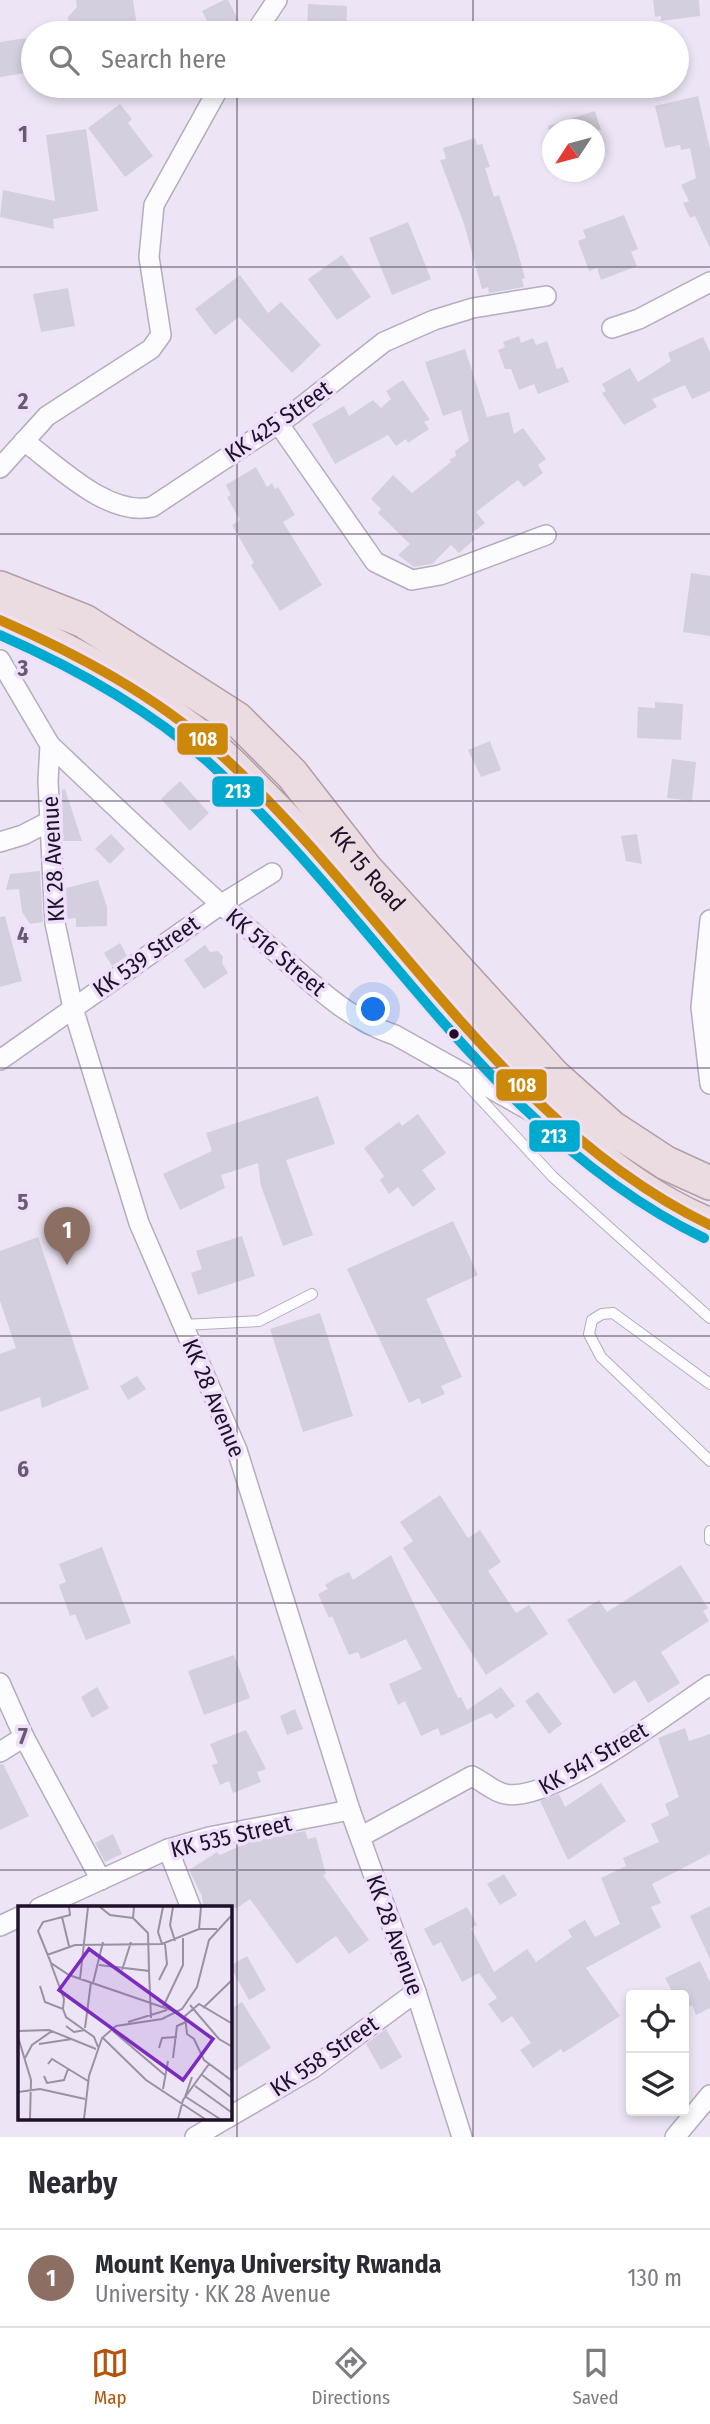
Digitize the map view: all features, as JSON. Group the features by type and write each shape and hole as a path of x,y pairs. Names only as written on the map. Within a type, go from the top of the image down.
{"highway":[{"name":"KK 15 Road","path":"0,589 84,621 237,719 292,774 374,878 554,1076 611,1127 666,1163 710,1183"},
{"name":"KK 15 Road","path":"0,620 51,641 120,681 194,732 249,782 323,859 513,1076 572,1132 647,1194 710,1225"}],"street":[{"path":"263,21 278,0"},
{"path":"0,468 47,416 151,349 161,335 149,257 155,205 213,98"},
{"path":"612,328 639,319 710,282"},
{"name":"KK 425 Street","path":"24,441 109,502 127,509 152,507 278,424 384,342 434,320 473,308 546,296"},
{"path":"278,424 375,562 412,580 440,575 546,535"},
{"path":"0,660 50,745"},
{"name":"KK 516 Street","path":"50,745 220,905 341,1007 370,1027 395,1035 572,1132"},
{"name":"KK 28 Avenue","path":"50,745 50,821 55,923 73,1008 139,1223 237,1450 360,1838 416,1992 462,2137"},
{"path":"0,842 23,835 50,821"},
{"name":"KK 539 Street","path":"0,1060 220,905 272,873"},
{"path":"710,920 701,1007 710,1084"},
{"path":"0,1683 24,1737 101,1880"},
{"name":"KK 541 Street","path":"360,1838 472,1776 504,1794 530,1794 543,1790 591,1764 710,1685"},
{"path":"0,1752 24,1737"},
{"name":"KK 535 Street","path":"43,1906 168,1849 209,1837 351,1810"},
{"path":"168,1849 190,1906"},
{"path":"0,1926 18,1917"},
{"name":"KK 558 Street","path":"231,2115 313,2068 416,1992"},
{"path":"675,2137 710,2095"},
{"name":"KK 558 Street","path":"198,2136 223,2120"}],"lane":[{"path":"449,1066 553,1177 710,1318"},
{"path":"183,1325 259,1321 313,1294"},
{"path":"710,1384 613,1313 602,1314 592,1320 589,1334 601,1357 710,1461"},
{"path":"710,1531 710,1540"}],"building":[{"path":"76,0 133,0 136,21 68,21 68,17 77,7"},
{"path":"228,0 239,21 207,21 202,11"},
{"path":"653,0 699,0 700,16 661,21 661,16 655,17"},
{"path":"308,4 347,6 346,21 307,21"},
{"path":"21,39 21,74 0,77 0,42"},
{"path":"698,96 710,149 710,248 695,216 690,218 683,203 689,201 681,185 696,178 690,148 681,150 680,145 665,148 655,106"},
{"path":"120,104 132,119 128,123 153,156 125,177 88,128"},
{"path":"595,111 598,119 570,119"},
{"path":"86,129 98,211 53,219 54,229 0,217 3,190 55,201 46,135"},
{"path":"475,138 477,145 482,144 490,167 485,168 494,197 499,195 516,246 525,278 522,279 524,287 489,293 488,287 482,289 464,224 440,160 446,159 443,148"},
{"path":"624,215 638,249 631,252 637,266 601,280 597,268 589,271 578,241 586,238 583,230"},
{"path":"408,222 431,279 392,295 369,238"},
{"path":"342,255 371,297 337,320 308,279"},
{"path":"240,275 268,313 281,302 321,345 292,373 239,317 215,335 195,309"},
{"path":"68,288 75,326 41,332 33,294"},
{"path":"519,336 521,343 533,338 536,345 547,341 557,369 563,367 569,382 538,394 534,384 519,390 511,369 505,369 498,350 505,347 503,342"},
{"path":"703,337 710,352 710,391 692,399 685,385 652,399 657,407 624,425 602,393 606,391 602,384 630,368 638,382 671,361 668,353"},
{"path":"465,349 487,417 509,412 514,434 523,428 546,459 538,465 543,473 524,487 518,480 476,512 485,523 471,534 475,539 459,553 451,545 432,564 414,567 398,555 410,544 378,513 381,509 371,499 393,475 412,493 451,462 449,460 456,456 455,451 469,441 461,410 443,416 425,362"},
{"path":"403,380 430,420 424,422 429,429 408,443 406,439 396,446 388,435 335,464 312,424 344,406 349,416 373,400 381,408 391,399 386,391"},
{"path":"256,467 267,487 272,483 275,489 278,487 295,515 283,522 322,585 280,611 251,565 254,563 232,525 240,520 227,497 231,495 226,485"},
{"path":"691,573 710,576 710,636 683,632"},
{"path":"655,702 683,704 681,740 637,738 638,707 655,708"},
{"path":"490,741 501,770 481,777 468,750"},
{"path":"672,759 696,762 692,801 667,798"},
{"path":"180,781 209,813 190,831 161,799"},
{"path":"65,789 82,841 63,841 62,790"},
{"path":"111,834 125,849 110,864 95,849"},
{"path":"637,834 642,864 626,861 621,836"},
{"path":"40,871 43,922 30,924 22,912 19,889 6,890 10,874"},
{"path":"98,880 107,907 107,926 76,927 76,918 67,919 66,888"},
{"path":"5,916 22,981 0,987 0,917"},
{"path":"120,943 127,956 112,966 104,953"},
{"path":"205,945 210,952 218,951 223,957 222,963 228,973 204,989 184,960"},
{"path":"318,1096 335,1144 286,1160 313,1235 283,1246 261,1186 258,1163 221,1175 225,1188 180,1210 163,1174 212,1151 206,1133"},
{"path":"418,1114 446,1153 422,1170 436,1189 413,1207 398,1187 389,1194 380,1180 384,1176 364,1148 399,1122 402,1126"},
{"path":"453,1221 478,1275 426,1299 462,1377 441,1386 445,1394 422,1404 419,1398 409,1403 347,1269"},
{"path":"242,1236 255,1276 198,1295 191,1273 202,1269 196,1251"},
{"path":"38,1237 89,1389 42,1408 40,1397 0,1412 0,1354 16,1348 0,1301 0,1251"},
{"path":"320,1313 353,1416 303,1432 270,1329"},
{"path":"137,1376 146,1389 128,1400 120,1386"},
{"path":"440,1495 468,1538 480,1530 501,1562 488,1571 516,1613 529,1605 548,1634 486,1675 403,1548 413,1541 400,1522"},
{"path":"102,1547 131,1623 86,1640 75,1614 70,1616 59,1585 66,1582 59,1564"},
{"path":"391,1555 458,1698 461,1697 467,1710 501,1687 515,1706 496,1719 491,1713 441,1736 438,1728 421,1736 405,1701 398,1705 389,1684 422,1669 406,1639 361,1659 358,1652 349,1655 332,1616 329,1618 318,1594 328,1589 325,1585 334,1579 349,1572 353,1580"},
{"path":"681,1565 708,1608 703,1611 709,1621 661,1652 680,1683 648,1703 635,1680 614,1694 567,1620 599,1600 607,1612"},
{"path":"234,1655 250,1698 204,1715 188,1671"},
{"path":"97,1687 109,1708 92,1718 81,1697"},
{"path":"538,1692 562,1724 549,1734 525,1701"},
{"path":"295,1709 303,1729 287,1735 280,1716"},
{"path":"685,1728 689,1741 710,1734 710,1854 652,1884 661,1903 651,1907 661,1927 586,1968 620,2016 563,2053 561,2049 533,2068 520,2050 531,2043 512,2016 502,2023 488,2004 497,1998 479,1973 462,1982 441,1942 433,1946 424,1929 467,1907 477,1925 471,1928 494,1972 527,1949 536,1962 572,1937 568,1930 585,1920 595,1937 620,1924 601,1878 626,1866 623,1858 659,1842 651,1824 669,1815 665,1804 679,1797 658,1738"},
{"path":"246,1730 266,1769 257,1772 261,1782 233,1793 229,1781 220,1785 212,1765 218,1763 210,1744"},
{"path":"0,1764 3,1764 29,1816 0,1830"},
{"path":"601,1783 626,1821 568,1860 540,1801 559,1794 565,1807"},
{"path":"305,1831 308,1839 316,1837 326,1874 323,1875 369,1940 349,1954 336,1936 297,1964 250,1899 237,1908 203,1906 202,1896 189,1870 217,1852 220,1855 251,1841"},
{"path":"113,1834 122,1854 105,1862 95,1843"},
{"path":"504,1874 517,1895 500,1905 487,1884"},
{"path":"710,1906 710,1959 690,1916"},
{"path":"247,1956 266,1990 249,2000 231,1965"},
{"path":"700,1961 710,1982 710,2008 696,2015 692,2005 689,2006 689,1990 671,1990 665,1978"},
{"path":"242,2002 271,2048 231,2073 231,2009"},
{"path":"386,2029 402,2057 381,2070 366,2044"}],"transit line":[{"name":"108","path":"0,620 114,677 167,712 217,751 278,811 507,1071 569,1130 636,1182 710,1225"},
{"name":"213","path":"0,635 108,690 160,723 207,761 268,821 327,886 498,1083 561,1142 629,1194 704,1238"}],"place":[{"name":"Mount Kenya University Rwanda","path":"67,1265"}]}
